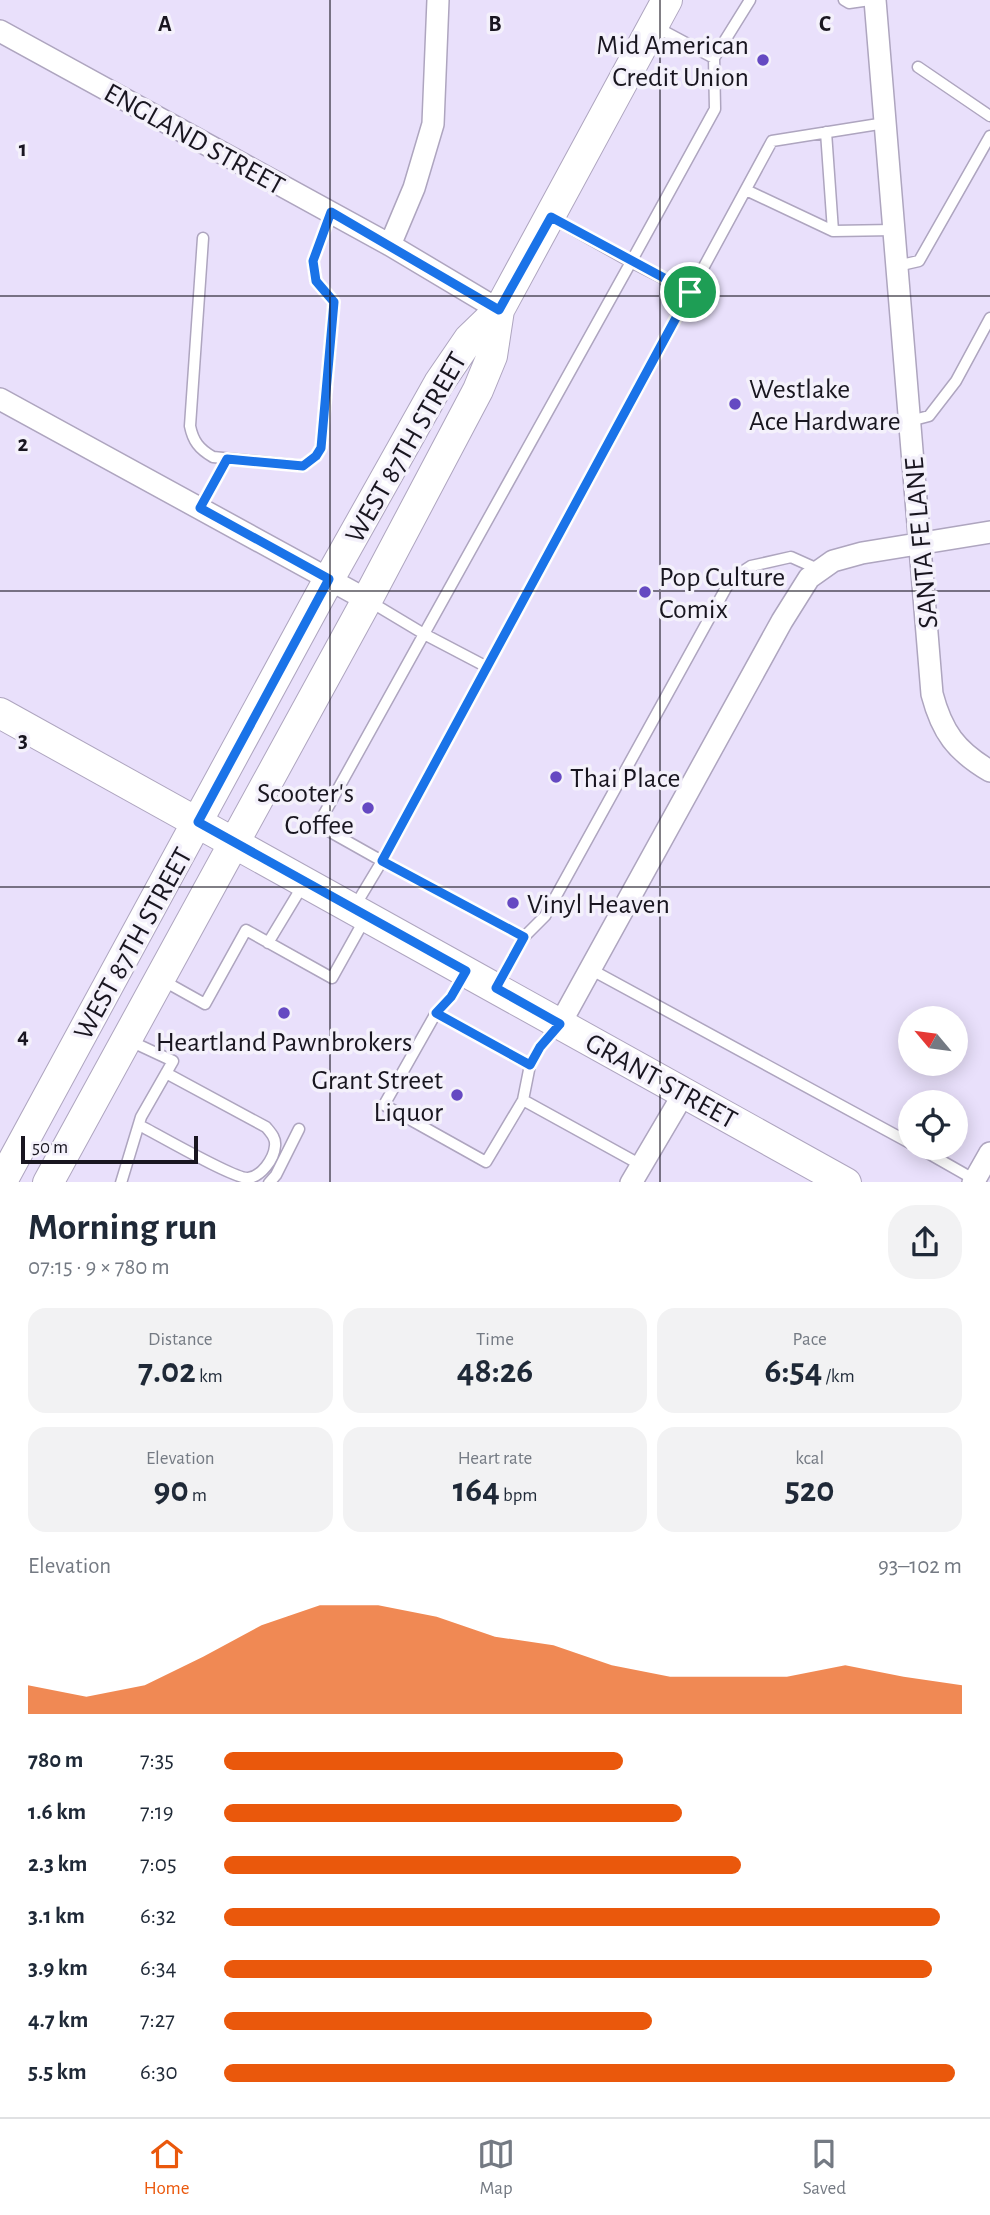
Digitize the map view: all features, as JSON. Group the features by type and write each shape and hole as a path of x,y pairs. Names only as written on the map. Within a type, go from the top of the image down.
{"main road":[{"name":"WEST 87TH STREET","path":"1,1182 329,579 439,383 469,339 499,310 660,13"},
{"name":"WEST 87TH STREET","path":"48,1182 367,600 478,390 492,356 499,310"},
{"name":"GRANT STREET","path":"0,713 846,1182"}],"street":[{"path":"390,245 414,188 433,124 438,0"},
{"name":"SANTA FE LANE","path":"873,0 932,694 939,720 956,745 990,771"},
{"name":"ENGLAND STREET","path":"0,31 331,212 499,310"},
{"path":"0,399 367,600"},
{"path":"560,1024 782,621 809,578 833,561 990,533"},
{"path":"636,1174 684,1093"},
{"path":"976,1182 990,1153"}],"lane":[{"path":"524,937 318,825 715,109 714,58 750,0"},
{"path":"844,0 849,3 873,0"},
{"path":"660,13 714,58"},
{"path":"918,67 990,116"},
{"path":"159,979 205,1004 246,930 332,978 382,861 772,141 885,123"},
{"path":"826,132 833,231"},
{"path":"897,266 919,261 990,136"},
{"path":"746,190 833,231 894,230"},
{"path":"203,238 190,425 192,437 200,449 213,457 303,466 316,456 321,448 334,302 316,281 313,261 331,212"},
{"path":"551,217 690,292"},
{"path":"910,421 929,416 956,381 990,318"},
{"path":"200,508 227,459"},
{"path":"496,988 524,937 545,916 731,579 751,566 790,557 820,570"},
{"path":"367,600 486,667"},
{"path":"268,943 305,881"},
{"path":"590,969 898,1136"},
{"path":"466,971 451,997 436,1013 384,1105 486,1163 523,1100 530,1065 540,1047 560,1024"},
{"path":"436,1013 530,1065"},
{"path":"121,1182 141,1117 173,1061 127,1039"},
{"path":"139,1125 245,1178 255,1177 272,1155 276,1146 274,1136 266,1127 166,1073"},
{"path":"523,1100 636,1174"},
{"path":"270,1182 299,1129"},
{"path":"939,1160 976,1182"}],"place":[{"name":"Mid American Credit Union","path":"763,60"},
{"name":"Westlake Ace Hardware","path":"735,404"},
{"name":"Pop Culture Comix","path":"645,592"},
{"name":"Thai Place","path":"556,777"},
{"name":"Scooter's Coffee","path":"368,808"},
{"name":"Vinyl Heaven","path":"513,903"},
{"name":"Heartland Pawnbrokers","path":"284,1013"},
{"name":"Grant Street Liquor","path":"457,1095"}],"route":[{"path":"331,212 499,310 551,217 690,292 382,861 524,937 496,988 560,1024 540,1047 530,1065 436,1013 451,997 466,971 198,822 329,579 200,508 227,459 303,466 316,456 321,448 334,302 316,281 313,261 331,212"}]}
